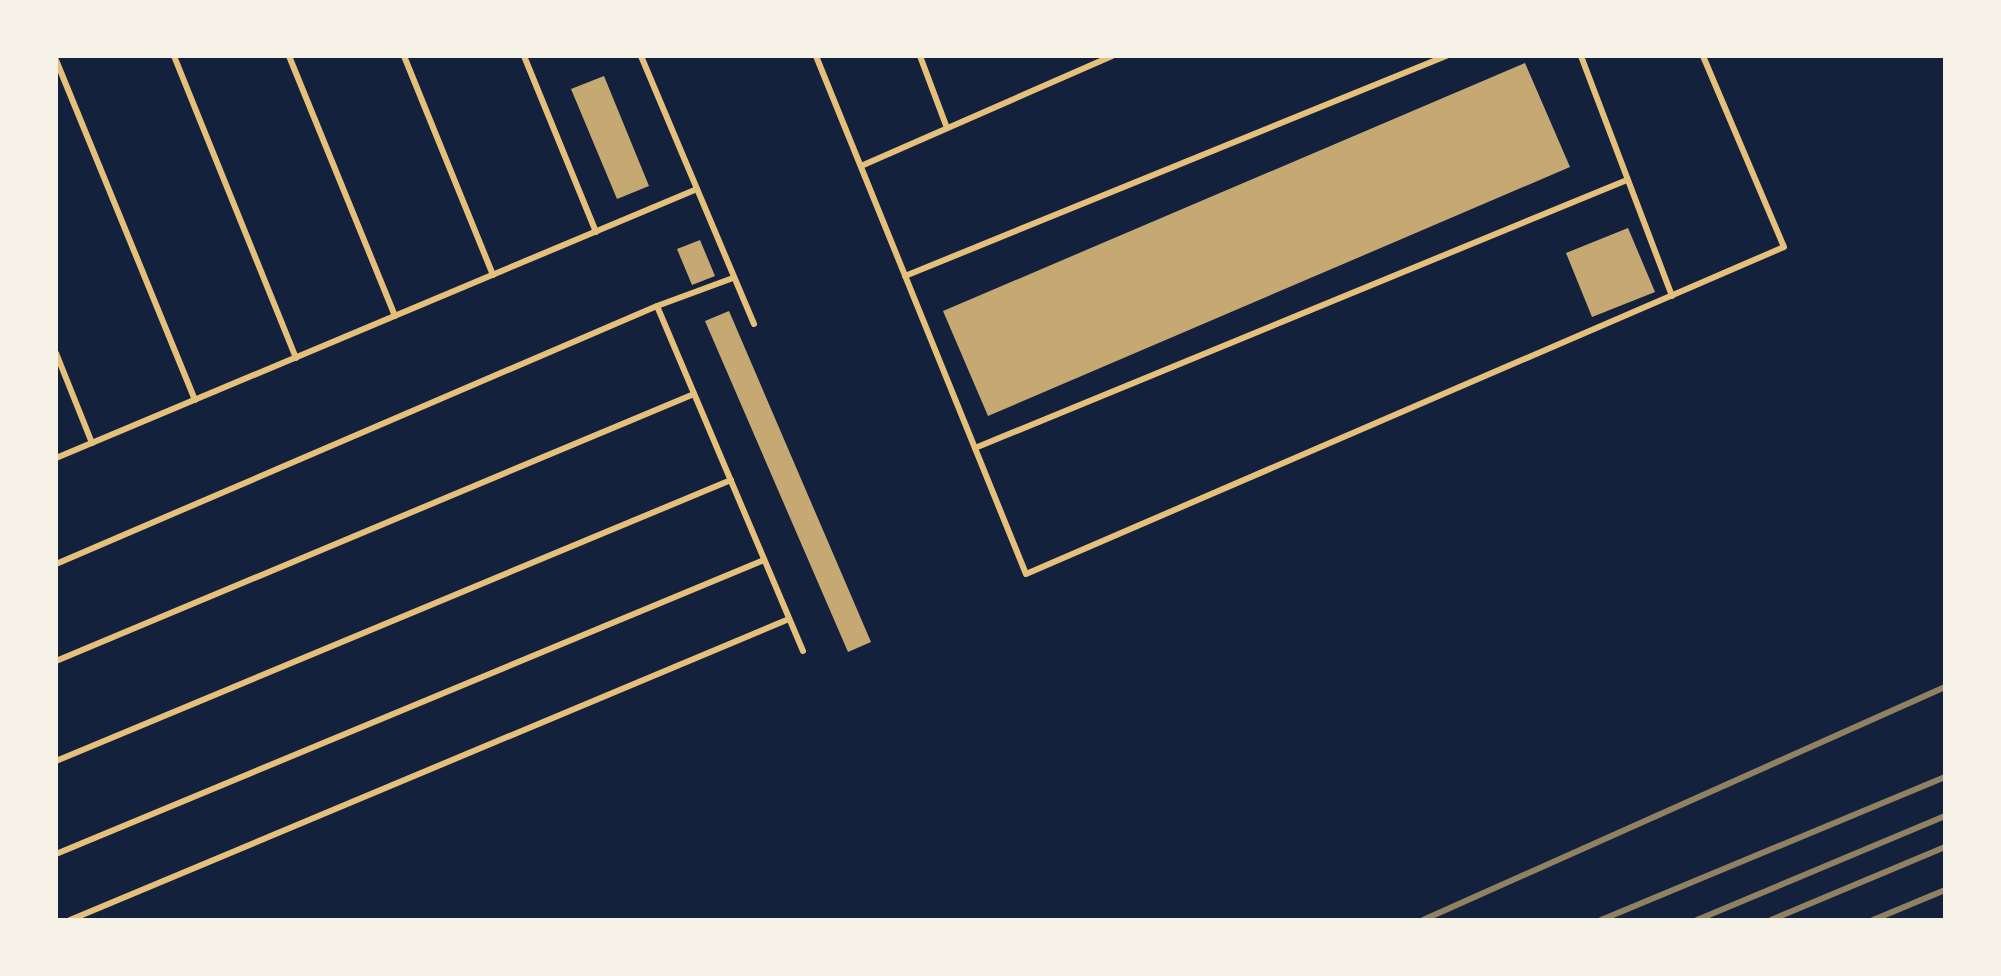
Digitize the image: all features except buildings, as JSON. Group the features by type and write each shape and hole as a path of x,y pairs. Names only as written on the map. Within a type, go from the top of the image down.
{"lane":[{"path":"174,56 296,358"},
{"path":"289,56 395,316"},
{"path":"404,56 493,275"},
{"path":"524,56 596,232"},
{"path":"641,56 754,324"},
{"path":"816,56 1026,574 1784,247 1703,56"},
{"path":"920,56 947,128"},
{"path":"861,166 1112,56"},
{"path":"905,276 1446,56"},
{"path":"1581,56 1672,296"},
{"path":"56,60 195,400"},
{"path":"975,448 1627,180"},
{"path":"56,458 697,189"},
{"path":"56,564 657,306 733,278"},
{"path":"657,306 803,651"},
{"path":"56,353 92,443"},
{"path":"56,661 694,394"},
{"path":"56,761 731,480"},
{"path":"56,854 764,560"},
{"path":"70,920 789,619"}],"railway":[{"path":"1423,920 1945,687"},
{"path":"1601,920 1945,777"},
{"path":"1697,920 1945,816"},
{"path":"1771,920 1945,847"},
{"path":"1873,920 1945,890"}]}
